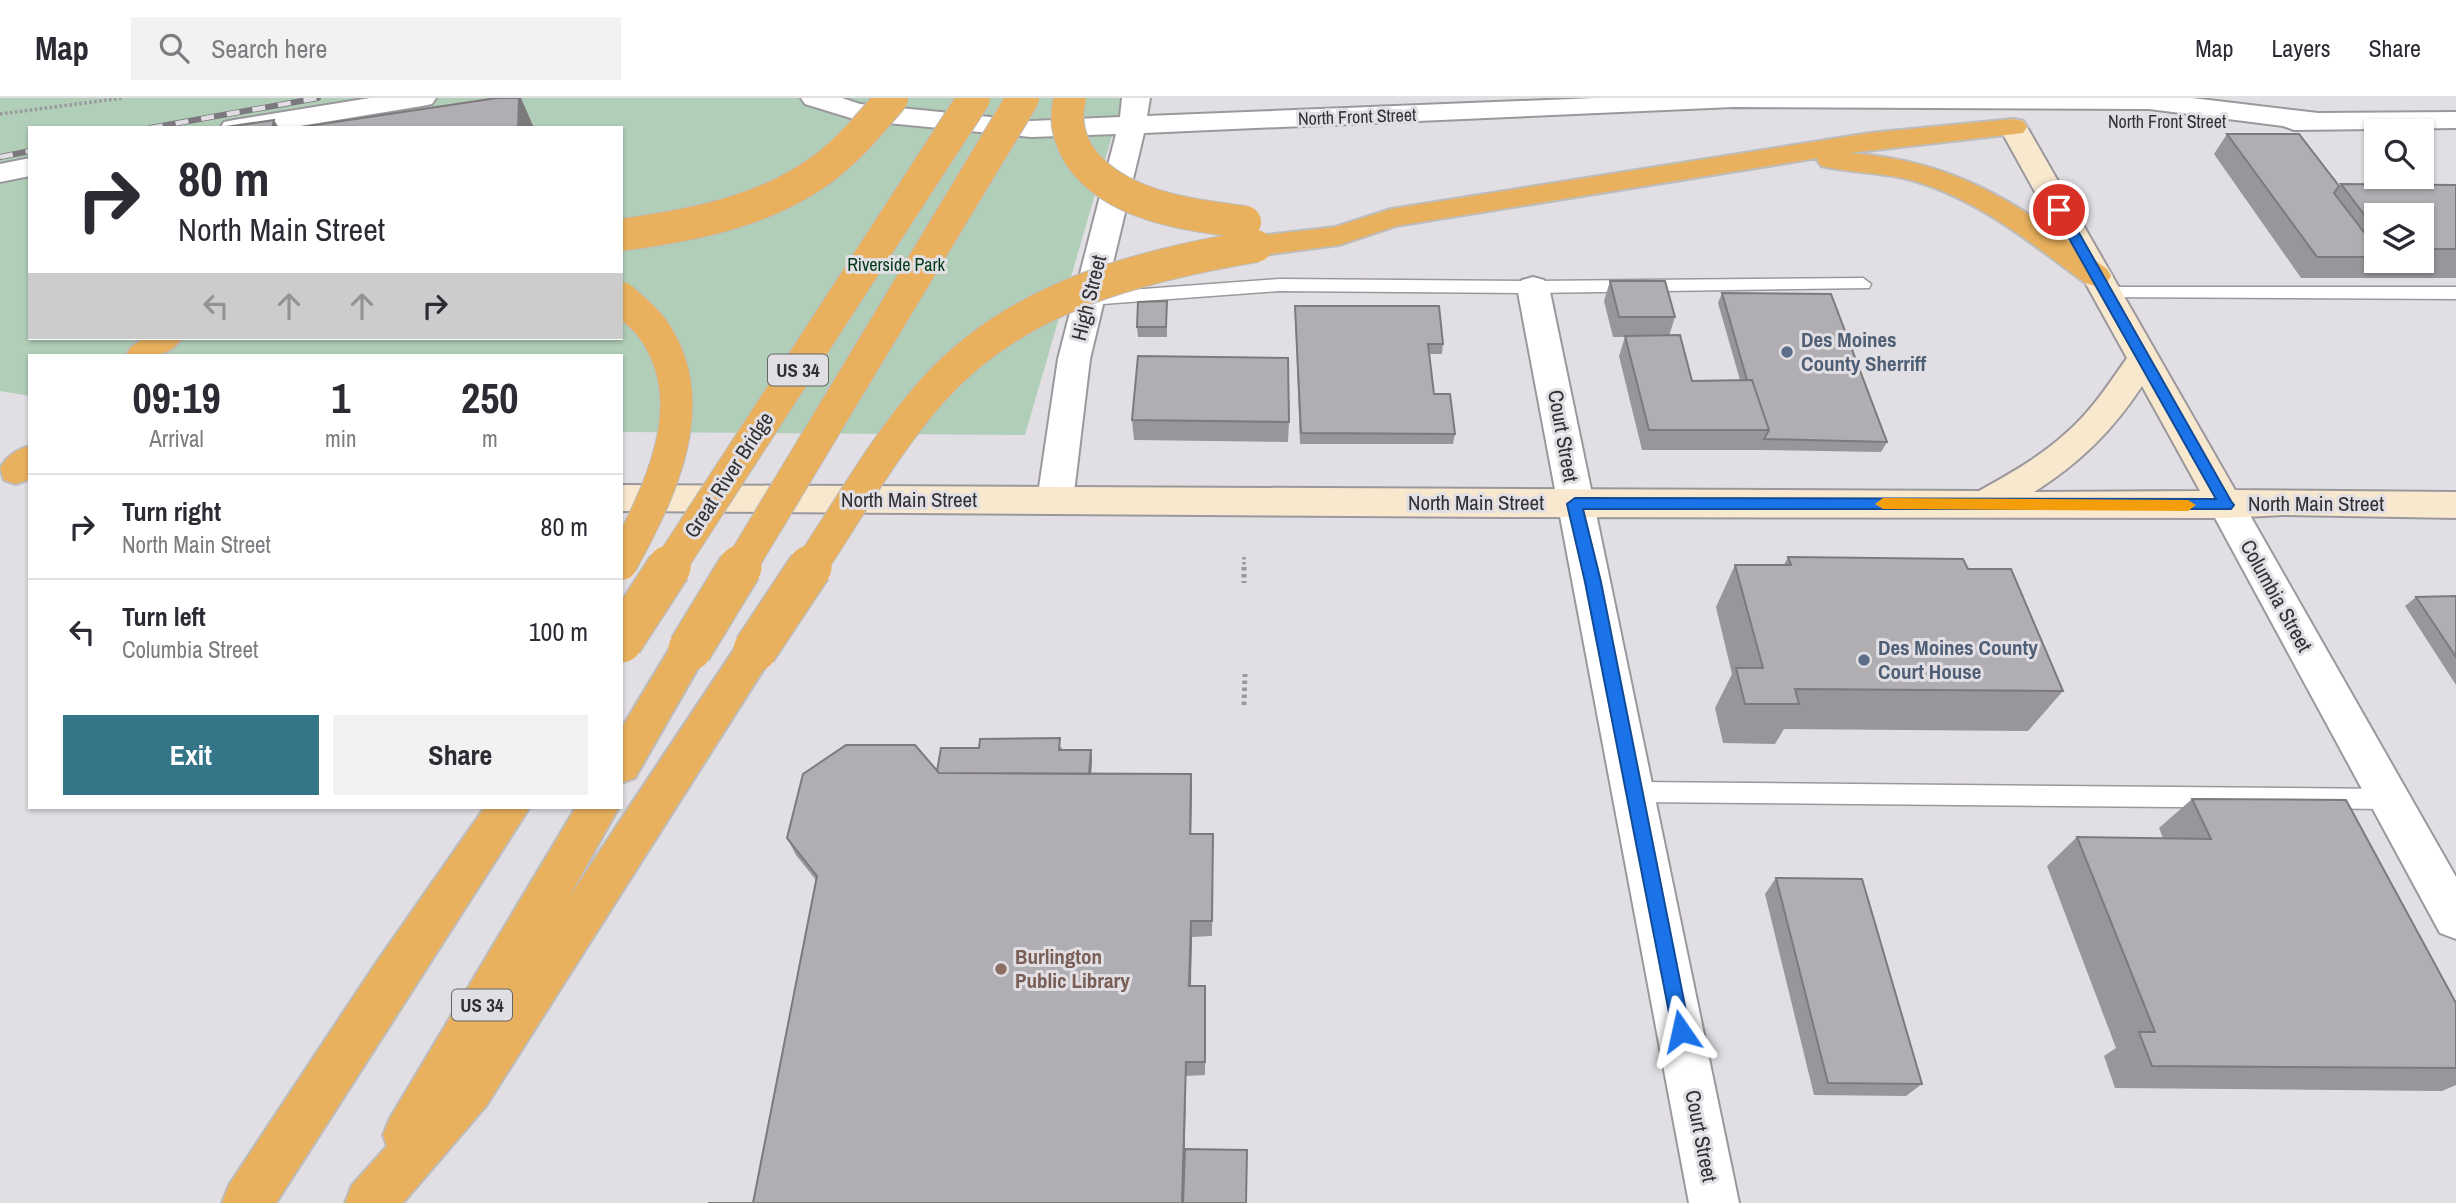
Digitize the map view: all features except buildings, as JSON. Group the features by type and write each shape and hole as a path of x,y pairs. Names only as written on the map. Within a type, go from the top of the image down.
{"highway":[{"path":"623,235 698,222 776,195 819,173 844,152 892,98"},
{"name":"Great River Bridge","path":"623,638 974,98"},
{"name":"US 34","path":"623,763 1023,98"},
{"path":"1070,98 1066,118 1069,136 1077,153 1105,181 1159,206 1250,234 1339,236 1391,218 1773,156 1923,134 2013,127"},
{"path":"1773,156 1852,161 1912,171 1945,181 2008,212 2101,284"},
{"path":"368,1203 469,1089 755,650 912,416 947,376 1020,321 1083,287 1250,234"},
{"path":"623,299 641,312 664,343 676,375 679,412 669,459 650,511 623,560"},
{"path":"143,354 163,340"},
{"path":"390,981 486,809"},
{"path":"247,1203 390,981 508,809"},
{"name":"US 34","path":"368,1203 597,809"}],"main road":[{"name":"Columbia Street","path":"2013,127 2226,505"},
{"path":"1988,503 2065,454 2085,436 2107,411 2143,359"},
{"name":"North Main Street","path":"623,498 1575,504 2226,505 2283,502 2456,505"}],"street":[{"path":"247,126 422,98"},
{"name":"North Front Street","path":"815,98 857,112 1031,130 1134,112 1506,111 1732,99 2149,101 2320,122"},
{"name":"High Street","path":"1055,501 1074,359 1134,112"},
{"name":"North Front Street","path":"2013,127 2134,121 2456,120"},
{"path":"0,173 28,167"},
{"name":"Court Street","path":"1534,287 1714,1203"},
{"name":"Columbia Street","path":"2226,505 2456,919"}],"lane":[{"path":"1088,299 1279,285 1534,287 1863,284"},
{"path":"2101,284 2456,293"},
{"path":"1634,792 2389,799"}],"path":[{"path":"0,114 123,98"},
{"path":"1244,557 1244,583"},
{"path":"1244,705 1245,674"}],"green space":[{"name":"Riverside Park","path":"0,98 1123,98 1025,435 623,432 623,354 28,354 28,396 0,391"}],"railway":[{"path":"161,126 318,98"},
{"path":"0,157 28,151"}],"slow traffic":[{"path":"1883,504 2188,505"}],"place":[{"name":"Des Moines County Sherriff","path":"1787,352"},
{"name":"Des Moines County Court House","path":"1864,660"},
{"name":"Burlington Public Library","path":"1001,969"}],"route":[{"path":"1681,1031 1593,582 1575,504 2226,505 2059,210"}]}
